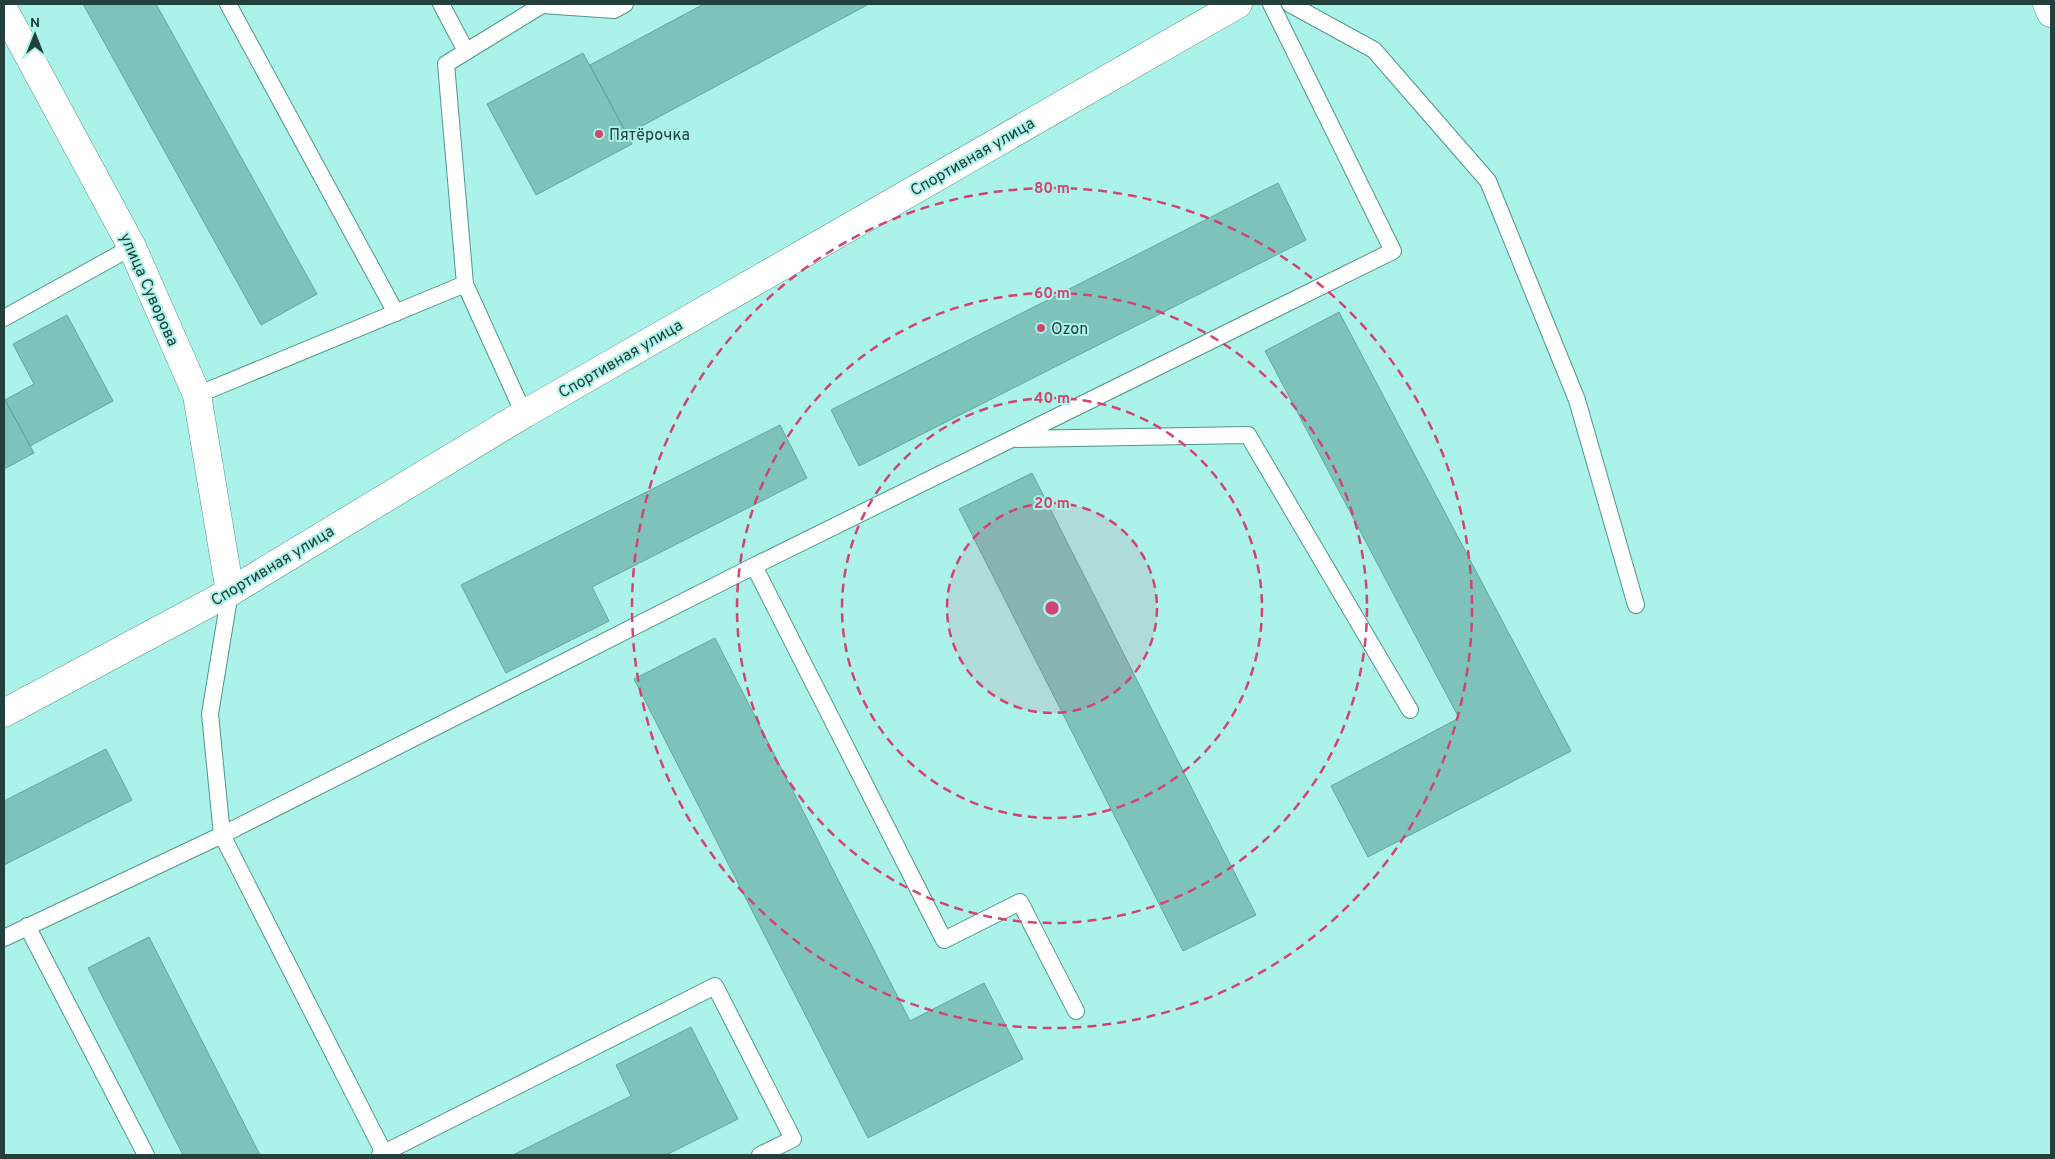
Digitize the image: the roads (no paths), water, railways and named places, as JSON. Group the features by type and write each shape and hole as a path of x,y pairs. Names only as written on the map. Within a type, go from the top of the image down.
{"street":[{"name":"Спортивная улица","path":"4,713 230,592 524,414 1238,4"},
{"path":"2047,4 2051,13"},
{"name":"улица Суворова","path":"4,10 132,247 197,395 230,592"}],"lane":[{"path":"228,4 396,312"},
{"path":"441,4 466,52"},
{"path":"524,414 465,284 446,64 542,5 614,10 625,4"},
{"path":"4,938 222,835 754,566 1393,251 1270,4"},
{"path":"1290,4 1374,50 1488,180 1577,400 1636,605"},
{"path":"4,318 132,247"},
{"path":"197,395 465,284"},
{"path":"1012,439 1248,435 1410,710"},
{"path":"754,566 944,940 1020,902 1076,1011"},
{"path":"230,592 210,714 222,835 382,1154 715,986 793,1139 760,1155"},
{"path":"27,926 146,1155"}],"place":[{"name":"Пятёрочка","path":"599,134"},
{"name":"Ozon","path":"1041,328"}]}
